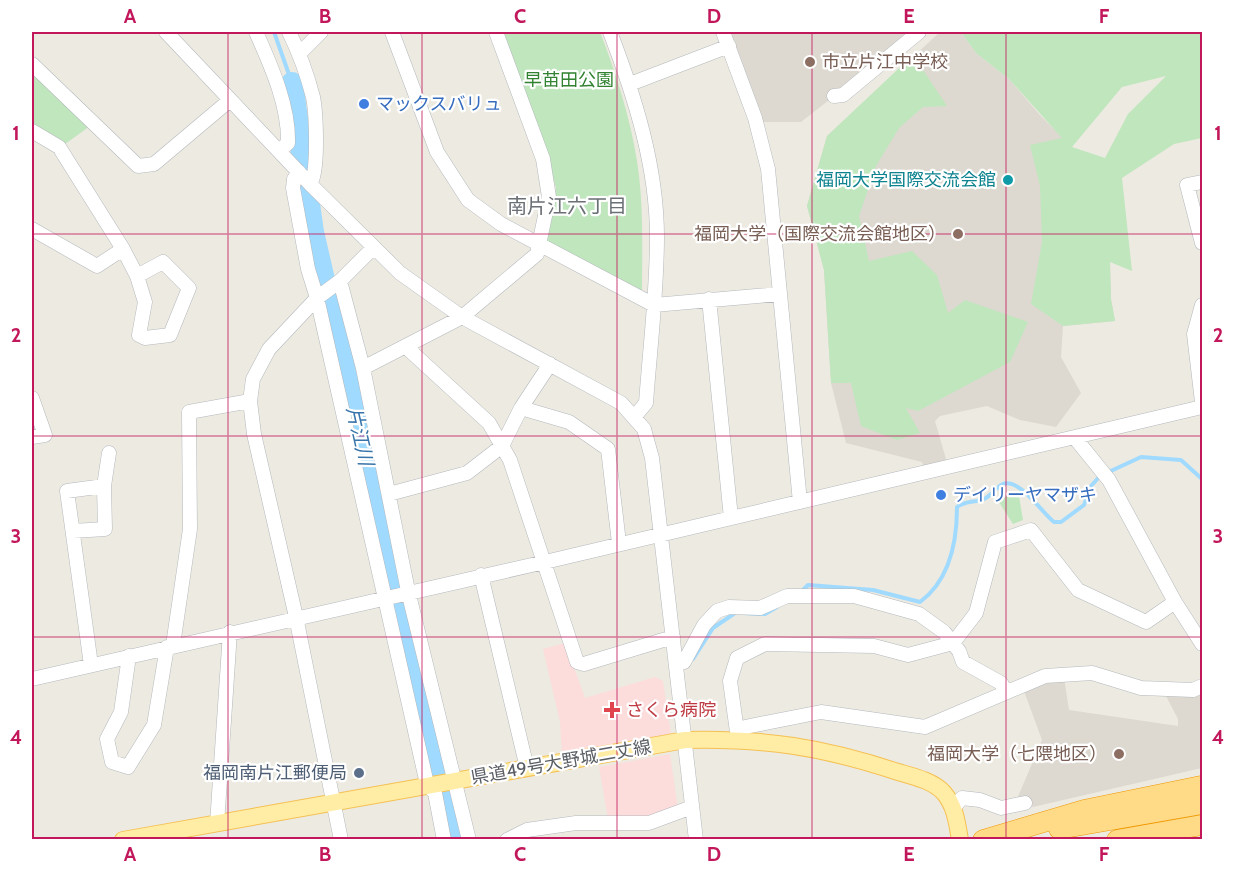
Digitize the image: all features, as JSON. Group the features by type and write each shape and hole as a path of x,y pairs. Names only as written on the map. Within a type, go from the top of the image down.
{"highway":[{"path":"983,840 1084,810 1202,795"},
{"path":"997,840 1202,795"},
{"path":"1117,840 1203,825"}],"main road":[{"name":"県道49号大野城二丈線","path":"123,840 685,740 738,739 815,747 919,778 942,790 954,807"},
{"path":"954,807 960,840"}],"street":[{"path":"256,32 272,68 288,128 288,143 279,151"},
{"path":"289,32 314,99 316,173 310,184"},
{"path":"299,54 321,32"},
{"path":"392,32 437,152 468,200 501,224 654,305 780,294"},
{"path":"363,368 462,317 537,254 549,197 543,159 496,32"},
{"path":"610,32 630,84 651,173 657,236 646,403 635,416"},
{"path":"723,32 755,118 768,169 800,502"},
{"path":"834,96 843,95 919,32"},
{"path":"170,33 310,184 400,273 462,317 621,403 635,416 644,429 651,458 661,534 696,840"},
{"path":"630,84 729,46"},
{"path":"32,64 138,166 154,164 230,100"},
{"path":"32,131 59,147 123,249 137,276 145,302 139,335 145,339 170,335 189,288 163,262 137,276"},
{"path":"299,172 294,178 293,188 308,269 317,298 429,784 435,793 444,840"},
{"path":"1203,182 1187,185 1203,243"},
{"path":"32,229 97,266 123,249"},
{"path":"340,840 296,617 254,434 250,401 253,379 268,349 317,298 340,281 373,248"},
{"path":"340,281 363,368 406,592 469,840"},
{"path":"709,299 731,518"},
{"path":"1203,305 1194,334 1203,402"},
{"path":"406,347 489,423 510,460 577,662 584,664 673,637"},
{"path":"389,494 467,473 502,446 521,408 550,363"},
{"path":"32,398 45,435 32,438"},
{"path":"129,656 121,712 107,739 112,762 128,767 154,725 170,646 190,529 189,412 250,401"},
{"path":"32,679 386,596 545,562 1203,407"},
{"path":"521,408 569,422 608,449 619,543"},
{"path":"1075,438 1106,475 1175,602 1203,644"},
{"path":"73,531 105,529 104,486 109,453"},
{"path":"91,665 67,491 104,486"},
{"path":"738,739 730,681 736,658 765,644 874,646 908,655 953,643 976,614 995,542 1031,530 1078,590 1146,622 1175,602"},
{"path":"481,575 527,768"},
{"path":"676,663 684,662 704,625 717,611 735,606 760,608 787,596 862,597 919,614 944,632 963,662 1001,683 1006,692"},
{"path":"217,824 230,632"},
{"path":"738,739 746,727 821,712 925,727 1045,676 1092,672 1141,688 1193,690 1203,686"},
{"path":"954,807 962,798 980,800 1001,808 1025,803"},
{"path":"507,840 527,830 576,822 649,823 692,807"}],"shaded area":[{"name":"市立片江中学校","path":"728,32 916,32 801,122 760,122"},
{"name":"福岡大学（国際交流会館地区）","path":"940,32 961,32 976,53 1009,79 1039,114 1076,151 1110,262 1111,299 1115,321 1063,326 1061,357 1081,393 1056,427 1020,420 987,406 940,416 935,421 948,466 925,472 922,462 846,443 831,383 824,270 807,206 827,136"},
{"name":"さくら病院","path":"565,643 585,698 655,677 663,681 671,734 562,755 560,722 543,649"},
{"name":"福岡大学（七隈地区）","path":"1064,678 1069,710 1178,726 1178,719 1166,696 1195,696 1202,692 1202,768 1033,807 1017,799 1042,740 1024,691"},
{"name":"さくら病院","path":"670,754 678,809 648,820 608,819 599,767"}],"green space":[{"name":"早苗田公園","path":"502,32 600,32 622,95 637,161 642,211 642,295 543,243 556,188 548,158"},
{"path":"961,32 1202,32 1202,138 1174,144 1122,178 1132,271 1110,262 1111,299 1115,321 1063,326 1031,304 1042,242 1040,186 1030,145 1062,138 1009,79 976,53","holes":["1166,76 1128,114 1105,158 1072,147 1122,87"]},
{"path":"913,55 947,106 923,107 899,128 876,166 859,216 869,261 912,251 937,275 948,313 965,300 1028,322 1010,362 918,411 906,408 920,433 897,440 861,426 851,383 831,383 824,270 807,206 827,136"},
{"path":"32,70 90,126 61,147 32,126"},
{"path":"1011,492 1019,496 1023,520 1013,524 999,502"}],"waterway":[{"name":"片江川","path":"274,32 292,83"},
{"name":"片江川","path":"292,83 313,232 453,840"},
{"path":"801,592 808,585 873,590 920,602 930,593 945,572 953,547 957,507 964,503 984,499 1003,484 1016,486 1030,497 1049,518 1054,522 1061,522 1084,505 1091,486 1100,476 1141,457 1181,460 1202,479"},
{"path":"742,613 765,614 777,607"},
{"path":"693,659 713,628 735,613"}],"place":[{"name":"市立片江中学校","path":"810,62"},
{"name":"マックスバリュ","path":"364,104"},
{"name":"福岡大学国際交流会館","path":"1008,180"},
{"name":"福岡大学（国際交流会館地区）","path":"958,234"},
{"name":"デイリーヤマザキ","path":"941,495"},
{"name":"さくら病院","path":"612,710"},
{"name":"福岡大学（七隈地区）","path":"1119,754"},
{"name":"福岡南片江郵便局","path":"359,773"}],"district":[{"name":"南片江六丁目","path":"567,206"}]}
